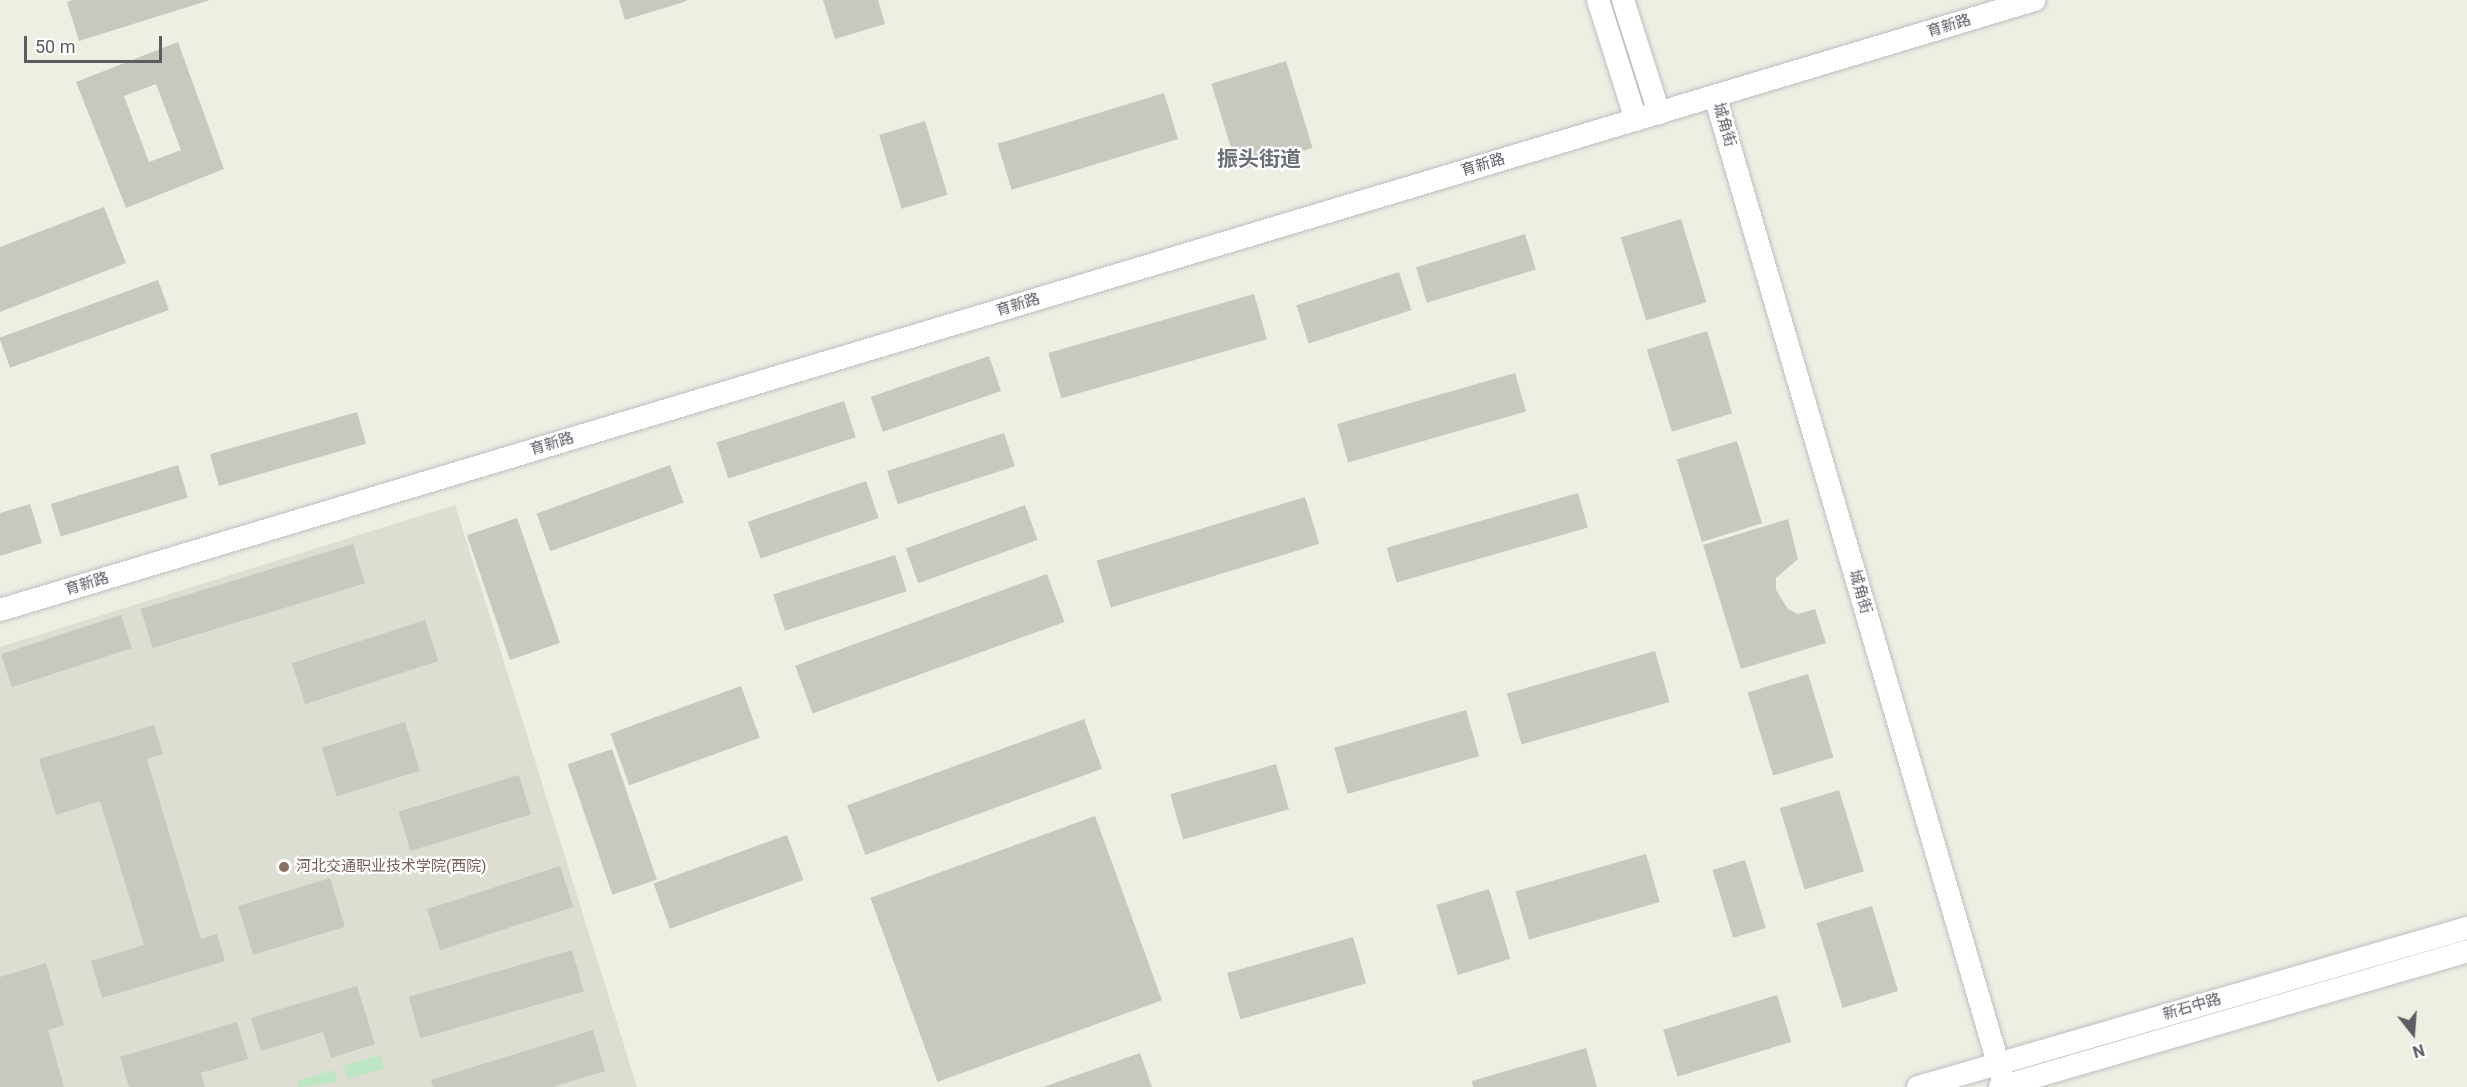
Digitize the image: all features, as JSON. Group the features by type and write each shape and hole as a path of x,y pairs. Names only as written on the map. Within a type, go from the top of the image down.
{"street":[{"path":"1598,0 1636,120"},
{"path":"1623,0 1659,113"},
{"name":"育新路","path":"0,610 2035,0"},
{"name":"城角街","path":"1715,96 2003,1087"},
{"name":"新石中路","path":"1918,1087 2467,928"},
{"name":"新石中路","path":"2003,1087 2467,951"}],"shaded area":[{"name":"河北交通职业技术学院(西院)","path":"455,505 637,1087 0,1087 0,647"}],"green space":[{"path":"380,1055 384,1068 348,1079 344,1066"},
{"path":"334,1070 338,1082 300,1087 298,1081"}],"building":[{"path":"73,0 210,0 79,41 67,2"},
{"path":"619,0 687,0 687,1 625,20"},
{"path":"823,0 878,0 885,24 835,39"},
{"path":"178,42 224,169 126,208 76,82","holes":["156,84 181,150 149,162 124,96"]},
{"path":"1286,61 1313,148 1238,171 1211,84"},
{"path":"1164,93 1178,139 1012,190 998,144"},
{"path":"925,121 948,195 902,209 879,135"},
{"path":"104,207 126,263 0,312 0,247"},
{"path":"1681,219 1706,302 1646,321 1621,237"},
{"path":"1525,234 1536,269 1427,303 1416,267"},
{"path":"1399,272 1411,310 1309,343 1296,305"},
{"path":"158,280 169,310 10,368 0,338"},
{"path":"1254,294 1267,339 1061,398 1048,353"},
{"path":"1707,331 1732,413 1672,432 1647,349"},
{"path":"989,356 1001,391 883,432 871,397"},
{"path":"1515,373 1526,411 1348,462 1337,424"},
{"path":"844,401 856,437 728,479 717,442"},
{"path":"357,412 366,444 219,486 210,454"},
{"path":"1004,433 1015,466 898,504 887,471"},
{"path":"1737,441 1762,523 1702,542 1677,459"},
{"path":"178,465 188,498 61,536 51,504"},
{"path":"670,465 684,503 550,551 537,514"},
{"path":"866,481 879,518 761,559 748,522"},
{"path":"1578,493 1588,528 1397,582 1387,548"},
{"path":"1305,497 1319,544 1111,608 1097,561"},
{"path":"30,504 42,543 0,556 0,513"},
{"path":"1025,505 1038,540 918,583 906,548"},
{"path":"517,518 560,643 510,660 467,535"},
{"path":"1788,519 1798,559 1776,578 1776,590 1788,609 1798,614 1815,609 1826,643 1741,669 1703,545"},
{"path":"353,544 365,583 153,648 141,609"},
{"path":"895,555 907,591 785,631 773,595"},
{"path":"1047,574 1064,622 813,714 795,666"},
{"path":"121,615 132,648 12,687 1,654"},
{"path":"425,620 438,661 305,704 292,663"},
{"path":"1655,651 1670,702 1522,744 1507,693"},
{"path":"1808,674 1833,757 1773,776 1748,692"},
{"path":"741,686 760,738 629,785 610,734"},
{"path":"1466,710 1479,756 1348,794 1334,748"},
{"path":"1084,719 1102,769 865,855 847,805"},
{"path":"405,722 420,771 337,796 322,747"},
{"path":"154,725 163,754 147,759 201,939 217,934 225,961 102,998 91,961 144,945 100,801 56,815 39,759"},
{"path":"612,749 657,879 612,895 568,764"},
{"path":"1276,764 1289,809 1183,839 1170,794"},
{"path":"519,775 531,814 410,851 399,812"},
{"path":"1839,790 1864,871 1805,889 1780,808"},
{"path":"1095,816 1162,1000 937,1082 870,898"},
{"path":"787,835 803,880 670,929 654,884"},
{"path":"1646,854 1660,902 1529,940 1515,891"},
{"path":"1745,860 1766,928 1733,938 1712,870"},
{"path":"560,866 573,907 440,950 427,909"},
{"path":"330,878 345,927 253,955 238,906"},
{"path":"1489,889 1510,959 1458,975 1436,905"},
{"path":"1872,906 1898,991 1843,1008 1817,923"},
{"path":"1353,937 1366,983 1240,1019 1227,973"},
{"path":"572,950 584,991 420,1038 409,997"},
{"path":"46,963 64,1025 48,1030 64,1087 0,1087 0,977"},
{"path":"357,986 375,1044 331,1058 323,1032 261,1051 251,1018"},
{"path":"1777,995 1791,1042 1678,1077 1663,1030"},
{"path":"237,1022 248,1059 201,1073 205,1087 129,1087 120,1057"},
{"path":"593,1030 605,1071 553,1087 433,1087 431,1080"},
{"path":"1586,1048 1597,1087 1473,1087 1472,1081"},
{"path":"1140,1053 1152,1087 1043,1087"}],"place":[{"name":"河北交通职业技术学院(西院)","path":"284,867"}],"district":[{"name":"振头街道","path":"1259,159"}]}
